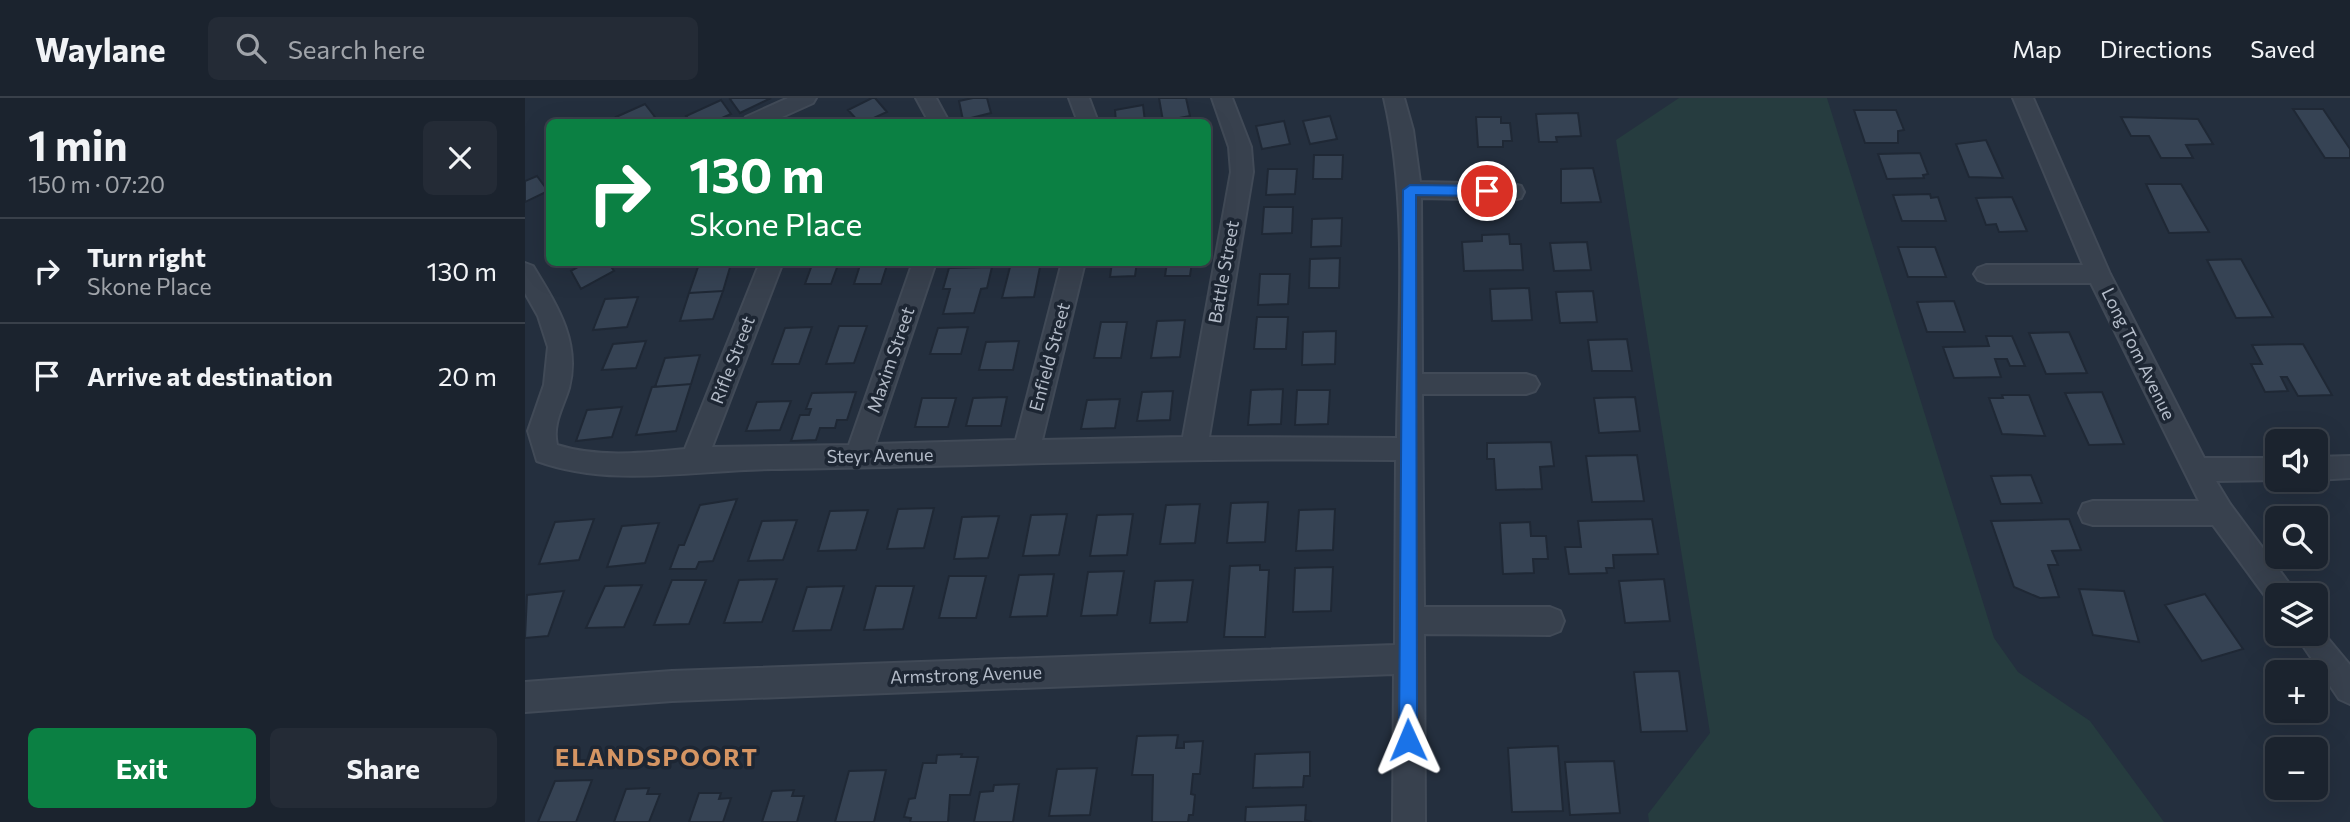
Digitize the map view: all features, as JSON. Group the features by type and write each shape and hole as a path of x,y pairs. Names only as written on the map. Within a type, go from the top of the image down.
{"street":[{"path":"760,119 806,98"},
{"path":"926,98 938,119"},
{"path":"1079,98 1087,119"},
{"name":"Battle Street","path":"1194,448 1242,172 1240,147 1221,98"},
{"path":"1394,98 1402,130 1410,190 1407,659 1409,822"},
{"name":"Long Tom Avenue","path":"2023,98 2098,274 2196,470 2220,513 2272,583"},
{"path":"1410,190 1513,192"},
{"name":"Rifle Street","path":"695,458 770,266"},
{"name":"Maxim Street","path":"858,457 924,266"},
{"name":"Enfield Street","path":"1025,452 1073,266"},
{"name":"Steyr Avenue","path":"525,272 550,315 560,347 557,385 541,431 546,453 568,462 596,466 695,458 858,457 1194,448 1408,449"},
{"path":"1986,274 2098,274"},
{"path":"1409,384 1525,384"},
{"path":"2328,468 2350,467"},
{"path":"2196,470 2265,469"},
{"path":"2093,513 2220,513"},
{"path":"1409,620 1550,621"},
{"path":"2318,646 2350,689"},
{"name":"Armstrong Avenue","path":"525,697 672,686 1407,659"}],"green space":[{"path":"1679,98 1827,98 1994,638 2018,672 2090,721 2164,822 1649,822 1648,814 1710,733 1616,140"}],"building":[{"path":"771,98 740,113 730,99"},
{"path":"875,98 887,112 872,119 856,119 848,110"},
{"path":"987,98 991,113 963,119 959,101"},
{"path":"1159,98 1186,98 1190,116 1163,119"},
{"path":"721,100 731,114 720,119 688,119 686,116"},
{"path":"645,104 655,117 618,119 616,117"},
{"path":"1143,105 1145,119 1116,119 1115,110"},
{"path":"2293,109 2323,109 2350,149 2350,158 2325,158"},
{"path":"1854,110 1896,110 1904,130 1898,131 1898,143 1865,143"},
{"path":"1578,113 1581,136 1556,137 1557,142 1539,142 1536,114"},
{"path":"1330,116 1337,139 1310,144 1303,121"},
{"path":"1476,117 1501,117 1501,123 1510,123 1512,141 1503,141 1503,147 1478,147"},
{"path":"2121,117 2198,119 2213,144 2186,145 2193,158 2161,158 2149,136 2131,136"},
{"path":"1284,121 1290,144 1262,149 1256,126"},
{"path":"1986,140 2003,178 1969,177 1956,144"},
{"path":"1920,153 1928,174 1923,175 1924,178 1887,179 1878,154"},
{"path":"1314,155 1343,155 1342,179 1313,179"},
{"path":"1593,168 1601,202 1561,203 1561,169"},
{"path":"1268,169 1297,169 1295,194 1266,195"},
{"path":"537,176 546,192 525,202 525,181"},
{"path":"2146,184 2181,184 2209,232 2169,233"},
{"path":"1930,194 1931,198 1938,197 1946,221 1902,221 1893,195"},
{"path":"2012,197 2027,231 1999,232 1996,224 1986,225 1976,198"},
{"path":"1264,207 1293,207 1292,233 1262,234"},
{"path":"1342,218 1341,246 1311,247 1312,219"},
{"path":"1509,234 1510,244 1521,244 1523,270 1464,271 1462,242 1482,241 1482,235"},
{"path":"1587,242 1591,270 1554,271 1550,243"},
{"path":"1898,247 1935,247 1946,277 1908,277"},
{"path":"1340,258 1339,288 1309,288 1310,259"},
{"path":"2241,259 2273,317 2236,318 2207,260"},
{"path":"580,266 611,266 614,271 581,289 571,271"},
{"path":"730,266 723,291 689,293 698,267"},
{"path":"812,266 838,266 831,284 805,284"},
{"path":"860,266 887,266 881,284 854,284"},
{"path":"1111,266 1136,266 1135,276 1110,277"},
{"path":"1166,266 1191,266 1190,276 1165,276"},
{"path":"992,267 987,288 981,289 974,313 943,314 950,289 943,289 949,268"},
{"path":"1010,267 1040,267 1034,297 1002,298"},
{"path":"1260,274 1290,274 1288,304 1258,305"},
{"path":"1529,288 1532,320 1492,321 1490,289"},
{"path":"723,291 713,319 680,321 689,293"},
{"path":"1593,291 1597,322 1560,323 1556,292"},
{"path":"638,297 627,327 593,330 605,299"},
{"path":"1954,301 1965,332 1927,332 1917,302"},
{"path":"1257,317 1288,317 1286,349 1254,349"},
{"path":"1185,320 1180,357 1151,358 1157,321"},
{"path":"1101,322 1127,322 1121,358 1094,358"},
{"path":"839,326 867,326 854,363 826,364"},
{"path":"812,327 799,364 772,364 785,328"},
{"path":"968,327 961,354 930,354 938,328"},
{"path":"1336,331 1335,364 1302,365 1303,332"},
{"path":"2069,332 2087,373 2046,374 2029,333"},
{"path":"1986,336 2012,336 2025,366 2010,366 2007,359 1995,359 2001,377 1954,378 1943,347 1989,346"},
{"path":"1627,339 1632,371 1592,371 1588,340"},
{"path":"646,341 636,368 602,370 613,344"},
{"path":"1019,341 1013,370 979,370 986,342"},
{"path":"2303,344 2332,395 2298,396 2287,377 2281,377 2288,391 2265,392 2251,364 2262,364 2252,345"},
{"path":"700,355 691,384 655,387 665,358"},
{"path":"691,384 676,431 636,435 652,387"},
{"path":"1283,389 1281,424 1248,425 1251,390"},
{"path":"1297,390 1330,390 1328,424 1295,425"},
{"path":"1173,391 1170,420 1137,421 1142,392"},
{"path":"856,392 847,420 837,420 835,428 820,428 816,440 791,441 800,415 809,415 811,409 806,409 812,393"},
{"path":"2102,392 2124,444 2089,445 2065,393"},
{"path":"2002,395 2029,395 2045,436 2002,434 1989,398 2003,398"},
{"path":"1007,397 1001,426 966,426 973,398"},
{"path":"1635,397 1640,431 1599,433 1594,398"},
{"path":"922,398 956,398 948,427 915,427"},
{"path":"1120,399 1115,428 1081,429 1087,400"},
{"path":"791,401 780,430 746,431 757,402"},
{"path":"622,407 612,437 576,441 587,410"},
{"path":"1551,442 1554,466 1540,467 1542,489 1496,490 1494,459 1487,459 1487,443"},
{"path":"1637,455 1644,501 1592,502 1586,456"},
{"path":"2031,475 2042,503 2001,504 1991,476"},
{"path":"737,499 713,561 699,562 696,569 670,569 679,545 684,545 700,505"},
{"path":"1268,502 1265,542 1227,543 1231,503"},
{"path":"1200,504 1195,543 1160,544 1166,505"},
{"path":"934,508 924,548 887,549 898,509"},
{"path":"1335,509 1333,550 1296,551 1299,510"},
{"path":"868,510 856,550 818,551 830,511"},
{"path":"1067,514 1059,555 1023,556 1031,515"},
{"path":"1133,514 1127,555 1090,556 1097,515"},
{"path":"999,516 988,558 954,559 962,517"},
{"path":"594,519 579,560 539,564 555,522"},
{"path":"1652,519 1658,554 1613,555 1614,568 1606,568 1607,573 1569,574 1565,547 1581,547 1578,521"},
{"path":"2069,519 2081,550 2052,551 2058,565 2048,565 2059,597 2040,598 2014,587 1991,521"},
{"path":"797,520 783,560 748,561 762,521"},
{"path":"1530,522 1531,536 1546,536 1548,559 1533,559 1534,573 1503,574 1500,523"},
{"path":"659,523 645,563 607,567 622,526"},
{"path":"1260,565 1260,570 1269,570 1265,637 1224,637 1230,566"},
{"path":"1333,567 1331,611 1293,612 1295,568"},
{"path":"1124,571 1117,615 1081,616 1088,572"},
{"path":"1054,574 1047,616 1010,617 1019,575"},
{"path":"949,576 986,576 976,618 939,618"},
{"path":"777,579 762,622 724,623 739,580"},
{"path":"1664,579 1670,621 1625,623 1619,581"},
{"path":"672,580 706,580 689,624 654,625"},
{"path":"1193,580 1187,622 1150,623 1155,581"},
{"path":"642,585 624,627 586,628 605,586"},
{"path":"844,586 831,630 793,631 807,587"},
{"path":"876,586 914,586 903,629 864,630"},
{"path":"2079,589 2124,591 2139,642 2093,635"},
{"path":"564,591 548,636 525,638 527,595"},
{"path":"2205,594 2243,649 2202,661 2165,605"},
{"path":"1679,671 1687,731 1641,732 1634,672"},
{"path":"1178,735 1176,748 1184,748 1184,742 1203,741 1200,774 1193,774 1193,815 1189,815 1188,822 1152,822 1153,775 1132,775 1137,736"},
{"path":"1558,746 1563,811 1512,812 1508,748"},
{"path":"1310,752 1310,776 1304,776 1303,787 1253,788 1255,754"},
{"path":"962,754 961,757 978,757 970,795 950,795 948,822 910,822 911,818 904,817 909,799 915,798 923,763 936,763 937,755"},
{"path":"1614,761 1620,813 1570,815 1565,762"},
{"path":"1097,768 1090,815 1049,816 1057,769"},
{"path":"886,770 874,822 835,822 849,771"},
{"path":"592,780 576,822 538,822 555,781"},
{"path":"1019,784 1013,822 974,822 980,792 993,791 994,785"},
{"path":"649,788 647,794 660,794 649,822 614,822 626,789"},
{"path":"794,790 792,796 804,796 797,822 762,822 772,791"},
{"path":"699,793 721,793 719,799 731,798 723,822 689,822"},
{"path":"1306,805 1305,820 1312,822 1245,822 1246,807"}],"district":[{"name":"ELANDSPOORT","path":"657,758"}],"route":[{"path":"1408,740 1410,190 1487,191"}]}
